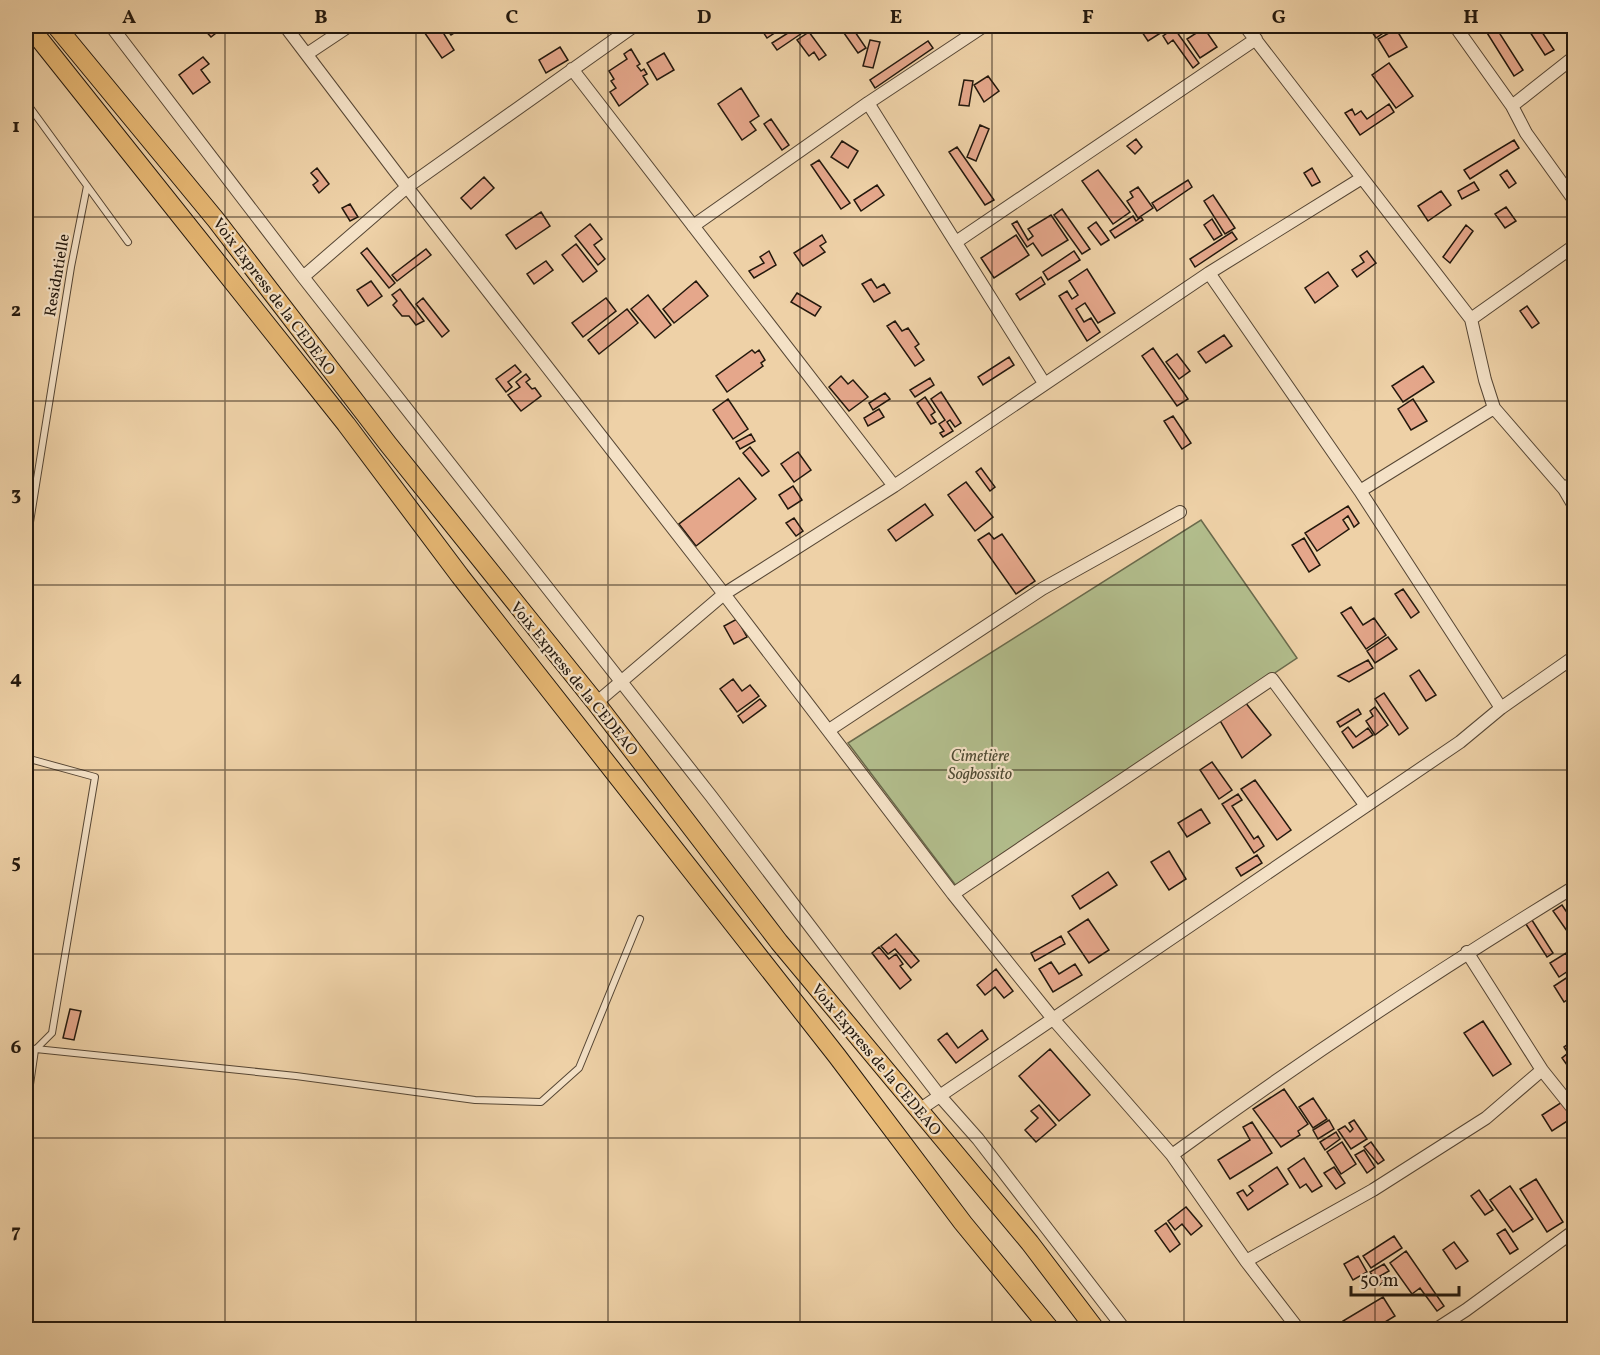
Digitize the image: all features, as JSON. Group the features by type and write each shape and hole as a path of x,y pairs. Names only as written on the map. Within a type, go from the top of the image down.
{"main road":[{"path":"29,26 346,423 460,576 837,1056 963,1223 1051,1329"},
{"name":"Voix Express de la CEDEAO","path":"56,26 216,220 388,444 682,813 779,942 1030,1244 1096,1329"},
{"path":"129,150 146,136"},
{"path":"659,829 682,813"}],"street":[{"path":"111,26 303,277 711,795 939,1095 978,1139 1125,1329"},
{"path":"285,26 954,894 1054,1020 1172,1155 1246,1261 1299,1329"},
{"path":"307,54 349,26"},
{"path":"303,277 407,187 634,26"},
{"path":"693,226 868,103 984,26"},
{"path":"1245,26 1471,319 1494,408 1569,485 1575,506"},
{"path":"1455,26 1512,106 1526,133 1575,200"},
{"path":"956,242 1256,39"},
{"path":"1512,106 1575,57"},
{"path":"572,69 894,486"},
{"path":"868,103 1044,383"},
{"path":"596,703 724,594 894,486 1209,273 1362,178"},
{"path":"1471,319 1575,246"},
{"path":"1209,273 1360,491 1501,708"},
{"path":"1360,491 1494,408"},
{"path":"829,730 1042,589 1180,512"},
{"path":"919,1110 1460,742 1501,708 1575,657"},
{"path":"954,894 1272,678 1366,806"},
{"path":"1172,1155 1263,1088 1467,952 1575,887"},
{"path":"1467,952 1542,1070 1575,1110"},
{"path":"1246,1261 1373,1190 1485,1118 1542,1070"},
{"path":"1435,1329 1466,1310 1575,1231"}],"lane":[{"path":"26,102 128,242"},
{"name":"Residntielle","path":"26,548 71,267 87,186"},
{"path":"26,758 94,777 52,1033 35,1050 26,1112"},
{"path":"26,1048 296,1076 475,1100 540,1102 579,1068 640,919"}],"green space":[{"name":"Cimetière Sogbossito","path":"1201,520 1297,658 957,887 848,743"}],"building":[{"path":"201,26 225,26 211,37"},
{"path":"420,26 439,26 454,50 442,58"},
{"path":"444,26 465,26 451,35"},
{"path":"759,26 771,26 776,32 767,38"},
{"path":"799,26 811,27 777,50 772,43"},
{"path":"839,26 851,26 866,48 858,53"},
{"path":"1138,26 1170,26 1170,27 1148,41"},
{"path":"1368,26 1386,26 1389,29 1376,38"},
{"path":"1500,26 1504,31 1500,34 1523,70 1514,76 1484,28"},
{"path":"1526,26 1538,26 1554,50 1545,55"},
{"path":"1174,28 1199,63 1193,68 1173,40 1168,44 1163,36"},
{"path":"1204,28 1217,47 1200,58 1187,39"},
{"path":"1396,29 1407,47 1389,57 1378,39"},
{"path":"809,32 826,55 819,60 814,52 809,56 797,40"},
{"path":"870,40 880,42 873,68 863,66"},
{"path":"928,41 933,48 875,88 870,80"},
{"path":"560,47 568,60 546,73 539,60"},
{"path":"631,49 640,64 637,66 641,71 644,69 647,74 643,76 648,84 619,106 610,92 616,88 611,81 614,79 609,71 627,59 624,54"},
{"path":"664,53 674,70 657,80 647,63"},
{"path":"203,57 209,64 201,70 210,82 193,94 179,75"},
{"path":"1389,63 1413,96 1396,108 1372,75"},
{"path":"988,76 999,91 984,102 974,85"},
{"path":"964,80 973,81 969,106 959,105"},
{"path":"741,88 759,116 750,122 756,130 742,140 718,104"},
{"path":"1389,104 1394,112 1360,135 1345,113 1352,109 1355,115 1361,111 1367,119"},
{"path":"771,119 789,145 782,150 764,124"},
{"path":"980,125 989,129 976,161 967,157"},
{"path":"1136,139 1142,147 1135,154 1127,146"},
{"path":"1514,140 1519,148 1470,179 1464,170"},
{"path":"842,141 858,151 848,168 831,157"},
{"path":"957,147 994,200 985,205 949,152"},
{"path":"819,160 850,203 841,209 811,165"},
{"path":"317,168 329,184 319,193 313,185 318,181 311,173"},
{"path":"1312,168 1320,182 1312,186 1304,173"},
{"path":"1098,170 1130,212 1113,224 1082,181"},
{"path":"1507,170 1516,183 1509,188 1500,175"},
{"path":"484,177 494,188 471,209 461,198"},
{"path":"1188,180 1192,187 1157,211 1152,203"},
{"path":"1474,182 1479,190 1462,199 1458,191"},
{"path":"877,185 884,195 861,211 854,200"},
{"path":"1138,187 1153,208 1138,218 1127,201 1133,197 1130,192"},
{"path":"1441,191 1451,205 1428,221 1418,206"},
{"path":"1213,195 1235,228 1225,234 1204,201"},
{"path":"350,204 358,217 350,221 342,208"},
{"path":"1506,207 1516,221 1505,228 1495,214"},
{"path":"1062,209 1090,249 1082,254 1054,215"},
{"path":"541,212 550,226 516,249 506,235"},
{"path":"1051,215 1068,240 1042,256 1033,243 1027,247 1012,224 1017,221 1028,240 1033,236 1028,229"},
{"path":"1133,216 1136,221 1141,217 1143,220 1115,238 1110,231"},
{"path":"1212,219 1222,235 1214,240 1204,225"},
{"path":"1096,222 1109,240 1101,245 1088,228"},
{"path":"590,224 602,239 594,245 605,259 598,265 575,236"},
{"path":"1466,225 1473,231 1450,263 1443,257"},
{"path":"1232,232 1237,239 1195,267 1190,259"},
{"path":"822,235 826,242 820,246 825,252 803,266 794,253"},
{"path":"1016,235 1029,255 994,278 981,258"},
{"path":"576,244 597,271 583,282 562,255"},
{"path":"367,248 395,283 389,288 361,253"},
{"path":"426,249 431,255 397,281 392,275"},
{"path":"769,251 776,265 754,278 749,271 764,263 760,257"},
{"path":"1074,251 1080,260 1048,280 1043,272"},
{"path":"1367,251 1376,263 1357,277 1352,270 1364,262 1360,256"},
{"path":"546,261 553,270 534,284 527,274"},
{"path":"1087,269 1115,313 1098,323 1085,303 1076,309 1084,322 1091,318 1100,332 1087,341 1059,296 1067,291 1072,299 1078,295 1069,281"},
{"path":"1328,272 1338,286 1315,303 1305,288"},
{"path":"1041,277 1045,284 1020,300 1016,294"},
{"path":"871,279 877,288 884,284 890,293 874,302 862,284"},
{"path":"371,281 382,296 368,306 357,290"},
{"path":"696,281 708,296 674,323 663,309"},
{"path":"400,289 424,321 416,325 409,316 402,316 393,305 397,301 392,295"},
{"path":"797,293 821,307 815,316 791,302"},
{"path":"648,295 671,325 655,338 631,309"},
{"path":"423,298 449,331 442,337 416,304"},
{"path":"606,298 616,311 583,337 572,323"},
{"path":"1527,306 1539,323 1532,328 1520,311"},
{"path":"627,309 638,323 599,354 588,340"},
{"path":"895,321 902,331 908,328 919,344 915,347 924,360 915,366 887,326"},
{"path":"1224,335 1232,346 1206,363 1198,352"},
{"path":"1153,348 1188,399 1177,406 1142,356"},
{"path":"752,350 755,353 759,350 765,360 761,363 763,366 727,392 716,376"},
{"path":"1177,354 1190,371 1179,379 1166,362"},
{"path":"1009,357 1014,365 983,385 978,377"},
{"path":"515,365 521,372 508,382 512,387 506,392 496,379"},
{"path":"1423,366 1434,382 1403,402 1392,386"},
{"path":"526,374 530,379 526,382 541,396 521,411 508,395 520,387 516,382"},
{"path":"841,376 848,384 853,380 868,397 849,411 829,387"},
{"path":"930,378 934,385 915,397 910,390"},
{"path":"941,392 961,423 955,427 950,420 947,422 953,431 943,437 940,433 944,431 939,424 945,420 931,399"},
{"path":"885,393 890,399 873,410 869,403"},
{"path":"925,397 935,412 931,415 936,422 931,424 917,403"},
{"path":"728,399 748,429 733,439 713,410"},
{"path":"1413,399 1427,421 1411,430 1398,409"},
{"path":"879,409 884,417 868,426 864,418"},
{"path":"1173,416 1191,443 1182,449 1164,421"},
{"path":"751,434 755,441 740,449 736,442"},
{"path":"750,447 769,471 762,476 743,453"},
{"path":"798,452 811,470 794,482 781,464"},
{"path":"981,468 995,487 990,491 976,472"},
{"path":"739,478 756,499 696,546 679,524"},
{"path":"966,482 993,517 975,531 948,495"},
{"path":"793,486 802,500 788,509 779,495"},
{"path":"925,504 933,515 896,541 888,530"},
{"path":"1348,506 1359,523 1354,527 1348,516 1343,520 1349,529 1317,551 1305,533"},
{"path":"794,518 803,531 796,536 786,523"},
{"path":"989,533 994,539 1002,534 1035,581 1016,594 978,540"},
{"path":"1304,538 1320,565 1309,572 1292,545"},
{"path":"1403,589 1419,612 1411,618 1395,594"},
{"path":"1351,607 1363,625 1374,618 1386,635 1366,649 1341,613"},
{"path":"737,619 747,637 734,644 724,626"},
{"path":"1388,637 1397,649 1375,663 1367,651"},
{"path":"1368,660 1373,668 1349,682 1338,676"},
{"path":"1419,670 1436,695 1426,701 1410,676"},
{"path":"733,679 742,691 750,685 759,696 737,712 720,689"},
{"path":"1384,693 1408,728 1399,735 1375,699"},
{"path":"760,699 766,706 743,723 738,716"},
{"path":"1245,702 1271,735 1242,758 1219,719"},
{"path":"1375,707 1388,725 1375,735 1366,721 1373,716 1370,711"},
{"path":"1358,709 1361,714 1340,727 1337,722"},
{"path":"1348,727 1356,737 1368,728 1373,735 1353,748 1342,732"},
{"path":"1212,762 1232,790 1219,799 1200,770"},
{"path":"1255,780 1291,830 1277,840 1241,789"},
{"path":"1238,794 1242,800 1232,806 1254,839 1258,836 1264,846 1254,853 1222,804"},
{"path":"1201,809 1210,823 1187,837 1178,823"},
{"path":"1169,851 1186,879 1169,890 1151,862"},
{"path":"1257,855 1262,863 1241,876 1236,868"},
{"path":"1108,872 1117,885 1080,909 1072,896"},
{"path":"1562,905 1574,923 1574,941 1553,911"},
{"path":"1530,917 1553,953 1547,957 1524,921"},
{"path":"1088,919 1109,950 1089,963 1068,932"},
{"path":"896,934 919,961 911,968 895,949 888,954 881,946"},
{"path":"1061,936 1065,944 1035,961 1031,953"},
{"path":"879,947 889,959 896,954 903,964 900,966 911,980 900,989 872,953"},
{"path":"1566,953 1574,967 1559,977 1550,963"},
{"path":"1051,962 1059,974 1075,964 1082,975 1053,992 1039,969"},
{"path":"996,969 1013,991 1004,998 995,987 985,995 977,985"},
{"path":"1574,973 1574,995 1564,1002 1554,986"},
{"path":"70,1009 81,1011 74,1040 63,1038"},
{"path":"1483,1021 1511,1064 1493,1076 1464,1033"},
{"path":"982,1030 988,1039 956,1063 938,1040 947,1033 958,1048"},
{"path":"1574,1040 1574,1061 1567,1065 1562,1058 1568,1053 1564,1047"},
{"path":"1050,1049 1090,1095 1059,1121 1019,1076"},
{"path":"1284,1089 1308,1124 1298,1131 1300,1135 1281,1147 1253,1109"},
{"path":"1313,1098 1327,1119 1313,1128 1299,1107"},
{"path":"1562,1102 1572,1118 1552,1131 1542,1115"},
{"path":"1039,1105 1056,1125 1036,1142 1025,1130 1038,1118 1031,1111"},
{"path":"1329,1120 1334,1129 1318,1139 1313,1130"},
{"path":"1354,1120 1367,1139 1351,1149 1338,1130 1345,1126 1350,1132 1353,1129 1349,1123"},
{"path":"1252,1122 1272,1153 1230,1179 1218,1160 1250,1140 1243,1127"},
{"path":"1336,1132 1340,1139 1325,1150 1320,1142"},
{"path":"1342,1142 1356,1164 1341,1174 1327,1152"},
{"path":"1371,1142 1384,1160 1378,1164 1364,1147"},
{"path":"1364,1150 1375,1167 1367,1173 1355,1155"},
{"path":"1304,1158 1322,1186 1312,1192 1306,1184 1300,1188 1288,1169"},
{"path":"1277,1167 1288,1184 1248,1210 1237,1193 1243,1190 1247,1196 1253,1191 1249,1186"},
{"path":"1334,1167 1345,1183 1336,1189 1324,1173"},
{"path":"1536,1179 1563,1222 1547,1232 1520,1189"},
{"path":"1510,1186 1533,1219 1513,1232 1490,1200"},
{"path":"1479,1190 1493,1210 1485,1215 1471,1196"},
{"path":"1186,1207 1202,1226 1191,1235 1182,1224 1175,1230 1168,1221"},
{"path":"1166,1223 1180,1244 1170,1252 1155,1231"},
{"path":"1505,1229 1518,1249 1510,1254 1497,1234"},
{"path":"1394,1236 1402,1248 1371,1268 1363,1256"},
{"path":"1454,1242 1468,1261 1456,1269 1443,1250"},
{"path":"1406,1251 1444,1306 1437,1311 1420,1288 1412,1294 1390,1263"},
{"path":"1358,1256 1367,1272 1353,1280 1344,1264"},
{"path":"1384,1264 1389,1271 1380,1276 1384,1282 1379,1285 1370,1272"},
{"path":"1383,1297 1395,1316 1372,1330 1349,1330 1343,1321"}]}
